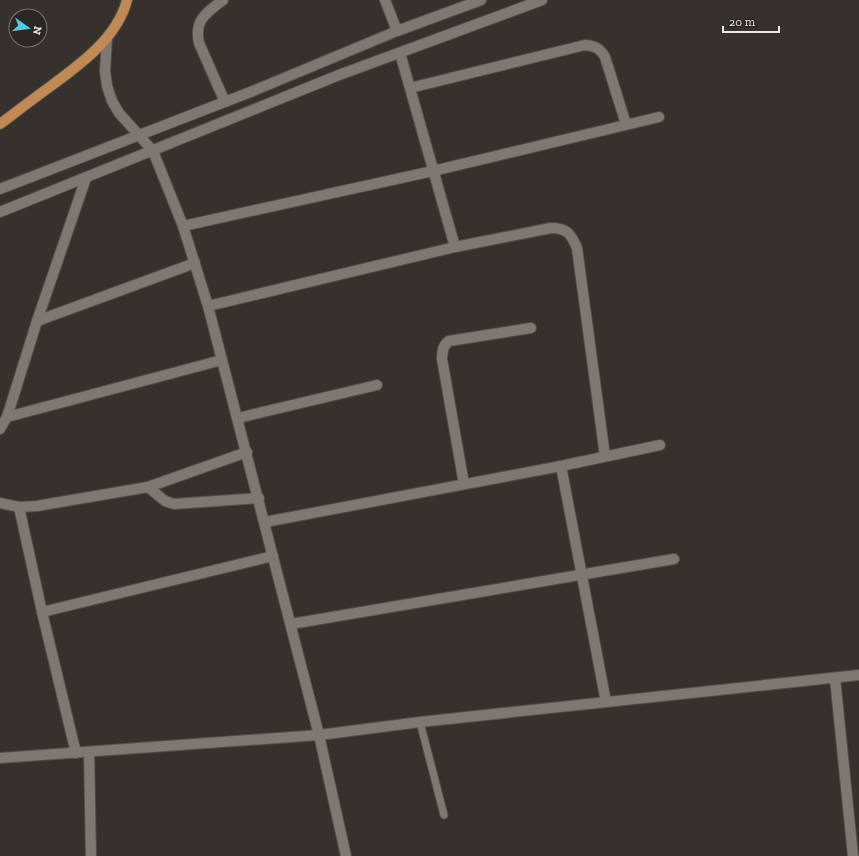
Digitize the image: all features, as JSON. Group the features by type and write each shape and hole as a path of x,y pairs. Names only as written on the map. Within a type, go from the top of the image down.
{"main road":[{"path":"0,124 78,67 107,38 125,10 127,0"}],"street":[{"path":"223,0 204,15 199,24 197,34 199,43 225,102"},
{"path":"385,0 396,31"},
{"path":"0,188 225,102 396,31 481,0"},
{"path":"0,212 339,75 542,0"},
{"path":"107,38 105,71 107,86 112,101 119,113 153,151 184,226 208,306 259,498 319,735 346,856"},
{"path":"410,88 585,45 594,46 600,50 605,57 626,124"},
{"path":"400,53 455,247"},
{"path":"184,226 433,171 659,117"},
{"path":"0,429 7,417 37,321 86,178"},
{"path":"208,306 455,247 550,228 560,228 572,237 577,248 605,456"},
{"path":"37,321 195,263"},
{"path":"464,484 442,359 442,351 445,344 450,341 531,328"},
{"path":"7,417 222,360"},
{"path":"238,418 377,385"},
{"path":"265,522 561,466 660,445"},
{"path":"0,503 19,507 37,506 148,487 247,452"},
{"path":"561,466 606,702"},
{"path":"148,487 166,501 174,504 259,498"},
{"path":"19,507 42,612 76,753"},
{"path":"42,612 273,556"},
{"path":"291,624 674,559"},
{"path":"0,758 319,735 420,722 859,675"},
{"path":"835,678 854,816 853,856"},
{"path":"89,752 92,856"}],"lane":[{"path":"420,722 444,815"}]}
